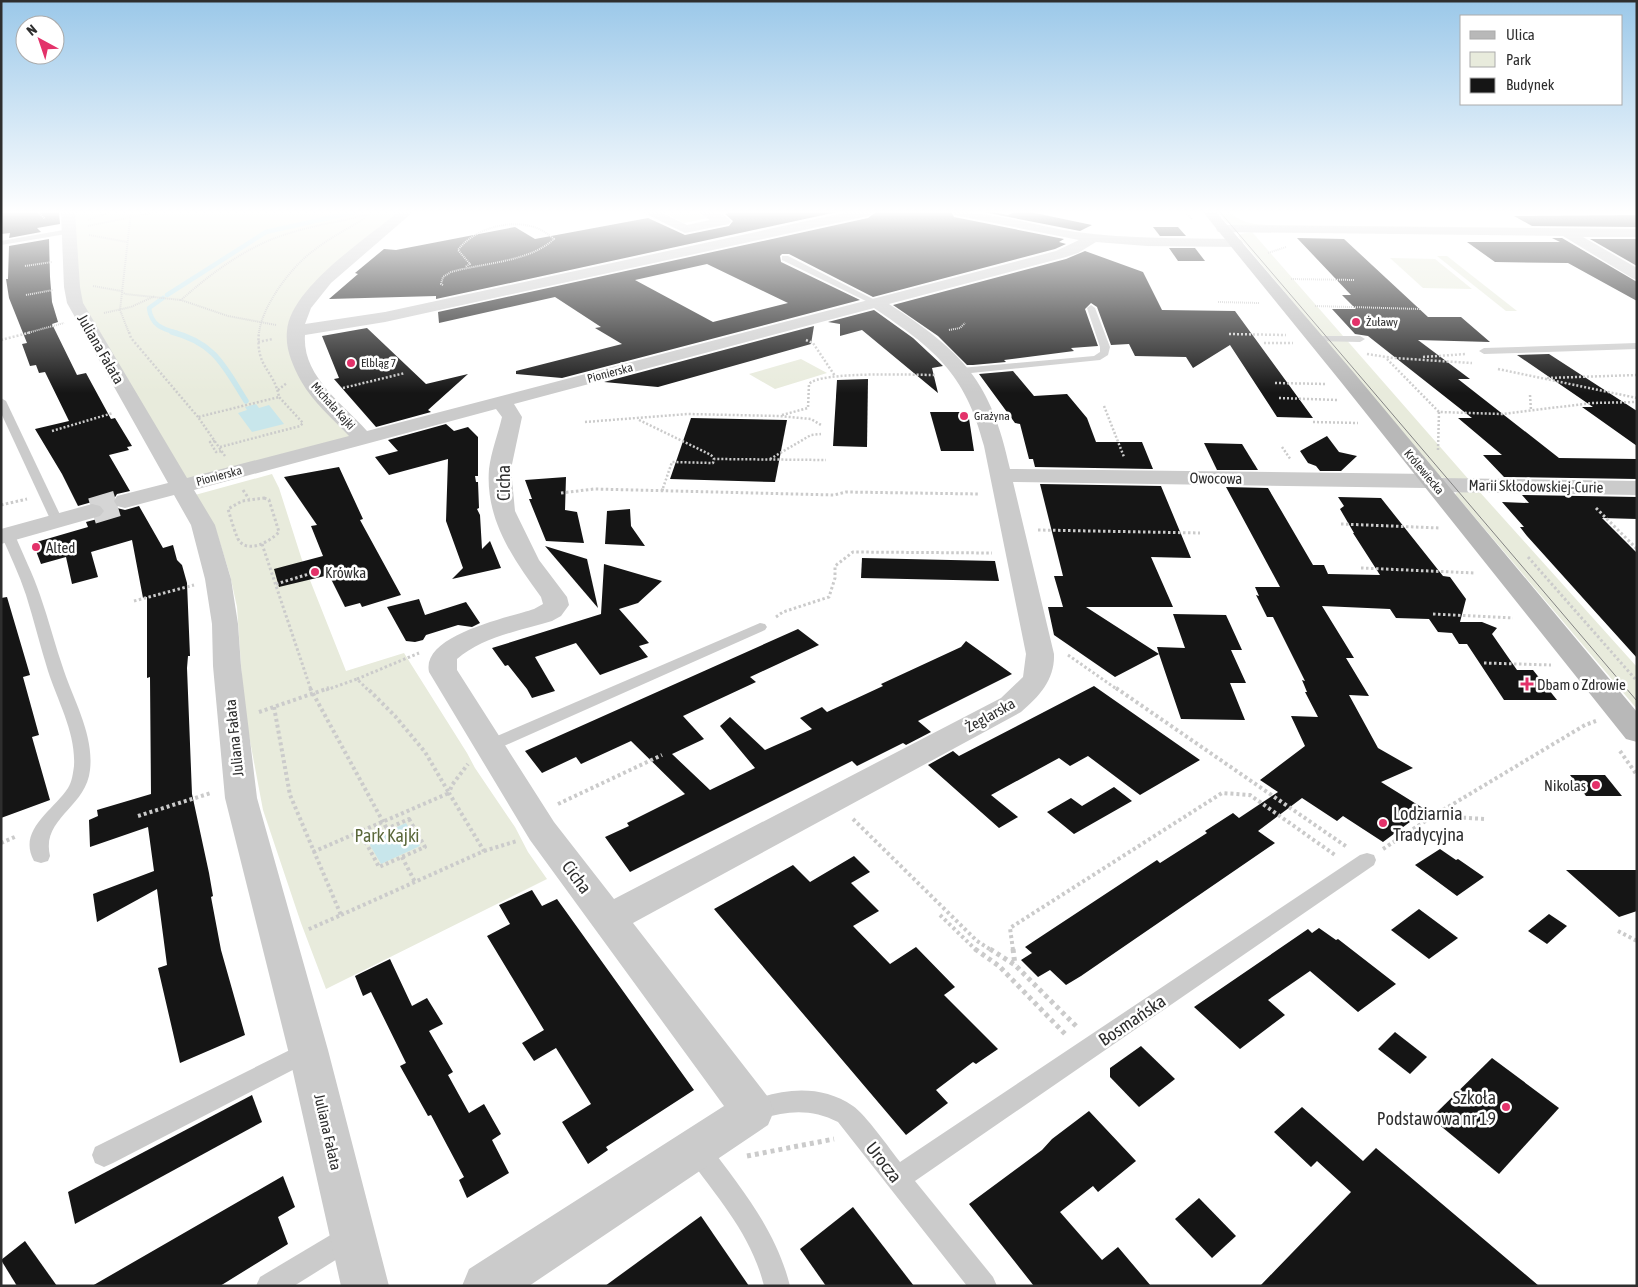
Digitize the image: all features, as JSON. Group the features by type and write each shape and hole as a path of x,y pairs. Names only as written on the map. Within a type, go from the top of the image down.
{"main road":[{"name":"Królewiecka","path":"1260,272 1637,732"}],"street":[{"name":"Juliana Fałata","path":"72,272 72,287 75,303 203,525 218,578 225,624 226,666 241,798 308,1050 365,1286"},
{"name":"Michała Kajki","path":"334,272 320,284 304,304 296,330 299,361 312,383 362,438"},
{"path":"296,330 385,317 595,272"},
{"name":"Pionierska","path":"125,502 991,272"},
{"name":"Żeglarska","path":"608,919 1011,704 1025,694 1035,683 1040,670 1040,654 995,443 984,408 962,373 924,335 875,302"},
{"name":"Cicha","path":"500,402 506,407 512,417 500,469 504,510 527,561 554,598 556,605 548,613 459,644 445,654 441,668 442,672 488,744 530,827 608,919 753,1111"},
{"name":"Owocowa","path":"1003,484 1131,477 1433,483"},
{"name":"Marii Skłodowskiej-Curie","path":"1433,483 1637,488"},
{"path":"5,536 92,511"},
{"path":"486,1286 704,1160 753,1111"}],"lane":[{"path":"814,272 875,302"},
{"path":"962,373 1086,360 1101,356 1105,353 1105,347 1091,308"},
{"path":"1314,337 1360,339"},
{"path":"1484,351 1637,346"},
{"path":"1,401 57,521"},
{"path":"5,536 34,598 54,665 75,725 82,755 80,780 74,791 44,826 39,836 38,844 41,856"},
{"path":"488,744 760,626"},
{"name":"Bosmańska","path":"897,1179 1361,865"},
{"path":"104,1155 308,1050"},
{"name":"Urocza","path":"753,1111 774,1103 800,1100 835,1108 846,1114 984,1286"},
{"path":"704,1160 759,1235 769,1253 777,1286"},
{"path":"269,1286 352,1236"}],"path":[{"path":"123,272 120,310 131,338 198,417"},
{"path":"181,300 217,272"},
{"path":"453,272 446,275 441,284 460,302"},
{"path":"1290,279 1355,280"},
{"path":"26,294 85,284 120,291 125,294 181,300 228,316 296,330"},
{"path":"120,310 144,303 155,296"},
{"path":"1218,302 1286,304"},
{"path":"1315,306 1420,309"},
{"path":"1,340 83,318"},
{"path":"1229,334 1314,337"},
{"path":"805,339 813,343 835,376"},
{"path":"1416,359 1484,351"},
{"path":"1366,354 1387,359 1455,360 1478,364"},
{"path":"1387,359 1439,412 1502,414 1592,403 1637,402"},
{"path":"1498,368 1637,398"},
{"path":"321,393 405,373"},
{"path":"779,416 808,408 809,384 811,380 835,376 962,373"},
{"path":"1541,378 1637,375"},
{"path":"1275,383 1360,393"},
{"path":"1279,398 1360,393"},
{"path":"1530,395 1531,410"},
{"path":"215,441 210,442 216,452 303,424 279,397"},
{"path":"1104,406 1131,477"},
{"path":"52,431 135,408"},
{"path":"1438,450 1439,412"},
{"path":"585,422 688,414 779,416 811,419 821,425"},
{"path":"638,419 714,459 826,460"},
{"path":"1313,422 1384,424"},
{"path":"770,460 811,434 821,434"},
{"path":"662,491 672,462 713,463 714,459"},
{"path":"561,493 594,489 834,494 1003,484"},
{"path":"1574,487 1637,549"},
{"path":"246,495 249,499"},
{"path":"264,498 269,500 279,532 276,536 262,544 246,545 239,541 228,509 236,503 249,499 264,498"},
{"path":"1,506 10,503"},
{"path":"1341,524 1471,529"},
{"path":"1013,530 1200,533"},
{"path":"262,544 312,694 387,829"},
{"path":"760,626 783,612 829,597 835,578 835,566 853,552 1000,553"},
{"path":"1361,568 1508,574"},
{"path":"276,584 309,574"},
{"path":"134,601 218,578"},
{"path":"1433,614 1545,619"},
{"path":"1034,632 1361,865"},
{"path":"341,915 290,795 274,707 357,679 418,653"},
{"path":"1484,663 1584,666"},
{"path":"357,679 395,716 425,752 484,851"},
{"path":"1361,865 1433,816 1585,725 1597,721"},
{"path":"313,852 449,793 452,785 488,744"},
{"path":"280,942 484,851 662,755"},
{"path":"138,816 239,785"},
{"path":"1015,965 1010,928 1222,793 1250,794 1361,865"},
{"path":"833,799 978,941 1015,965 1089,1049"},
{"path":"1433,816 1486,819"},
{"path":"409,819 425,847 402,857 379,868 364,839 409,819"},
{"path":"1,843 20,834"},
{"path":"402,857 415,882"},
{"path":"940,916 972,947 999,966 1089,1049"},
{"path":"1618,931 1637,941"},
{"path":"704,1160 737,1158 835,1139 841,1146"}],"green space":[{"path":"73,272 340,272 304,304 299,361 359,435 179,482 75,303"},
{"path":"1268,272 1287,272 1470,481 1443,478 1438,475"},
{"path":"1405,272 1451,272 1472,289 1423,288"},
{"path":"1457,272 1467,272 1517,311 1506,311"},
{"path":"801,359 827,373 775,389 749,374"},
{"name":"Park Kajki","path":"272,474 279,488 302,560 346,671 404,653 475,768 515,827 528,852 547,879 326,989 301,923 263,810 244,709 237,607 230,575 215,527 195,495"},
{"path":"1477,489 1637,667 1637,709 1455,494 1459,491"}],"water":[{"path":"256,404 259,408 269,405 284,424 252,432 238,413 247,410 245,407"},
{"path":"406,823 420,846 381,864 367,840"}],"building":[{"path":"8,272 50,272 52,302 58,322 52,324 77,375 86,373 111,419 115,418 132,446 127,447 129,450 109,455 130,491 117,494 112,502 117,508 125,510 139,506 163,548 173,545 177,560 182,565 187,583 190,656 188,656 187,668 192,794 209,873 213,896 211,897 221,950 245,1035 180,1063 158,968 167,965 157,889 97,922 93,894 154,871 148,827 90,847 89,820 98,816 97,810 151,794 150,677 147,678 147,597 143,598 132,540 91,552 98,577 72,584 66,557 41,564 33,543 88,527 86,522 101,518 106,511 101,505 92,502 78,506 62,474 35,429 69,421 45,372 39,373 36,365 30,366 22,344 27,343 9,298 6,279 8,279"},
{"path":"560,272 436,299 436,296 329,299 358,274 355,273"},
{"path":"621,272 671,272 635,280 713,322 788,303 724,272 802,272 860,300 562,378 516,374 516,371 622,344 595,328 601,327 555,297 439,323 438,312"},
{"path":"824,272 968,272 873,297"},
{"path":"1017,272 1143,272 1162,310 1235,311 1313,418 1277,417 1230,345 1193,368 1186,357 1135,356 1129,344 1111,345 1097,307 1091,303 1085,309 1098,346 1071,348 1074,351 1004,360 1006,362 973,365 967,365 938,336 893,305"},
{"path":"1329,272 1380,272 1428,317 1461,317 1490,342 1418,340 1470,379 1458,379 1559,458 1637,459 1637,479 1504,477 1483,455 1502,455 1458,418 1472,418 1368,336 1355,334 1332,309 1356,309 1342,295 1351,295"},
{"path":"1584,272 1620,272 1637,282 1637,301"},
{"path":"874,310 913,338 943,366 932,368 938,393 862,330 840,336 840,324 828,322"},
{"path":"814,326 811,344 658,387 604,382"},
{"path":"367,328 426,384 468,374 428,410 431,412 376,427 334,379 339,378 322,336"},
{"path":"1549,354 1637,411 1637,446 1582,407 1593,407 1517,355"},
{"path":"1013,371 1034,396 1067,394 1087,418 1096,442 1142,442 1153,469 1035,467 1033,459 1029,459 1020,424 1015,423 979,374"},
{"path":"868,379 867,447 833,446 837,380"},
{"path":"930,412 968,412 974,451 941,451"},
{"path":"691,418 787,420 775,482 670,479"},
{"path":"446,424 454,431 468,427 478,437 478,476 475,476 476,482 478,482 479,508 477,509 480,515 482,549 490,541 501,568 452,579 463,568 446,521 448,459 389,475 375,457 398,451 388,440"},
{"path":"1327,436 1339,452 1357,456 1341,471 1320,471 1316,466 1308,463 1300,451"},
{"path":"1204,443 1242,444 1258,470 1217,470"},
{"path":"339,467 363,519 360,520 401,595 362,607 360,603 345,607 329,575 279,587 274,569 323,556 311,526 317,525 284,477"},
{"path":"566,477 565,510 577,512 584,543 546,541 529,499 532,499 525,480"},
{"path":"1040,484 1161,486 1191,558 1151,557 1173,607 1086,607 1159,654 1115,677 1054,635 1048,607 1063,607 1054,576 1063,576"},
{"path":"1226,487 1268,488 1313,565 1324,565 1328,574 1380,575 1340,509 1344,506 1338,497 1381,498 1443,576 1450,577 1466,599 1460,622 1482,622 1497,628 1492,634 1517,670 1533,670 1557,700 1504,700 1467,644 1459,644 1452,633 1438,632 1429,619 1396,618 1390,609 1322,606 1354,658 1346,658 1369,696 1349,695 1378,748 1413,768 1381,782 1426,810 1383,842 1343,816 1337,821 1302,798 1258,831 1275,843 1081,976 1066,985 1050,970 1038,977 1021,960 1032,953 1025,947 1157,860 1160,863 1207,833 1205,831 1233,813 1239,818 1278,792 1260,780 1305,746 1291,716 1318,717 1305,692 1307,692 1302,680 1305,681 1273,617 1267,617 1256,595 1259,596 1255,587 1280,587"},
{"path":"1522,495 1637,497 1637,519 1602,518 1637,553 1637,658 1527,536 1520,527 1524,527 1502,502 1529,503"},
{"path":"630,509 631,526 645,546 605,544 607,511"},
{"path":"545,546 587,559 598,608"},
{"path":"862,558 995,561 999,581 861,578"},
{"path":"604,564 662,581 638,603 619,609 649,643 639,646 648,657 600,675 576,643 535,657 555,691 532,698 508,665 505,666 492,648 601,614"},
{"path":"7,597 30,675 23,677 39,735 32,737 50,800 1,818 1,598"},
{"path":"419,599 425,615 466,602 480,623 472,627 458,625 426,635 423,640 415,642 406,641 387,607"},
{"path":"1173,614 1226,615 1242,650 1231,650 1246,683 1230,683 1245,720 1181,719 1157,647 1185,648"},
{"path":"798,629 819,645 750,677 756,682 683,716 704,739 672,754 710,790 755,768 720,726 730,717 765,750 812,729 800,718 822,707 827,712 883,686 881,684 961,647 966,641 1012,674 918,721 931,732 906,745 903,743 857,766 852,761 630,872 605,837 629,826 627,823 685,794 631,741 581,764 576,757 542,773 525,751"},
{"path":"1094,686 1200,760 1140,795 1088,756 1070,766 1059,758 991,795 1018,817 999,828 928,765 953,751 959,756"},
{"name":"Nikolas","path":"1570,775 1605,775 1622,796 1586,796"},
{"path":"1114,787 1132,801 1074,834 1047,812 1071,798 1082,806"},
{"path":"1440,849 1484,877 1457,896 1415,865"},
{"path":"854,856 870,872 851,883 879,911 853,926 890,964 916,947 955,987 944,995 998,1049 976,1064 973,1062 936,1090 948,1103 906,1135 714,909 793,865 810,882"},
{"path":"1566,870 1637,870 1637,911 1619,917"},
{"path":"532,890 542,906 557,899 694,1090 606,1147 608,1150 588,1164 562,1122 591,1104 556,1048 534,1061 522,1043 544,1030 487,936 510,924 499,905"},
{"path":"1419,909 1458,938 1429,959 1391,930"},
{"path":"1549,914 1567,926 1547,944 1528,931"},
{"path":"1319,928 1336,940 1338,939 1396,984 1358,1012 1310,971 1268,1000 1285,1015 1240,1049 1194,1007 1308,929 1312,933"},
{"path":"390,959 412,1006 427,998 443,1024 429,1031 453,1072 448,1075 469,1113 484,1104 501,1134 492,1140 509,1173 467,1198 459,1180 464,1177 431,1115 428,1116 400,1066 406,1063 371,992 363,996 355,976"},
{"path":"1395,1032 1427,1057 1410,1074 1378,1049"},
{"path":"1141,1046 1175,1079 1139,1107 1110,1077 1110,1068"},
{"path":"1492,1058 1559,1108 1499,1174 1431,1118"},
{"path":"252,1095 262,1122 75,1224 68,1192"},
{"path":"1302,1107 1363,1161 1376,1148 1539,1286 1260,1286 1351,1192 1317,1161 1311,1167 1274,1132"},
{"path":"1089,1111 1136,1161 1098,1192 1093,1186 1060,1212 1102,1260 1118,1247 1151,1286 1034,1286 969,1204 1042,1150 1052,1139"},
{"path":"283,1176 295,1207 278,1217 288,1244 220,1286 92,1286"},
{"path":"1199,1198 1236,1236 1212,1258 1175,1219"},
{"path":"853,1207 914,1286 826,1286 800,1249"},
{"path":"701,1216 749,1286 605,1286"},
{"path":"25,1241 57,1286 17,1286 1,1260"}],"waterway":[{"path":"167,295 203,272"},
{"path":"163,298 149,308 150,314 158,325 177,333"},
{"path":"172,332 199,342 209,349 224,367 246,401"}],"tunnel":[{"path":"92,511 125,501"}],"tram line":[{"path":"1271,272 1637,701"}],"place":[{"name":"Żuławy","path":"1356,322"},
{"name":"Elbląg 7","path":"351,363"},
{"name":"Grażyna","path":"964,416"},
{"name":"Alted","path":"36,547"},
{"name":"Krówka","path":"315,572"},
{"name":"Dbam o Zdrowie","path":"1527,684"},
{"name":"Nikolas","path":"1596,785"},
{"name":"Lodziarnia Tradycyjna","path":"1383,823"},
{"name":"Szkoła Podstawowa nr 19","path":"1506,1107"}]}
